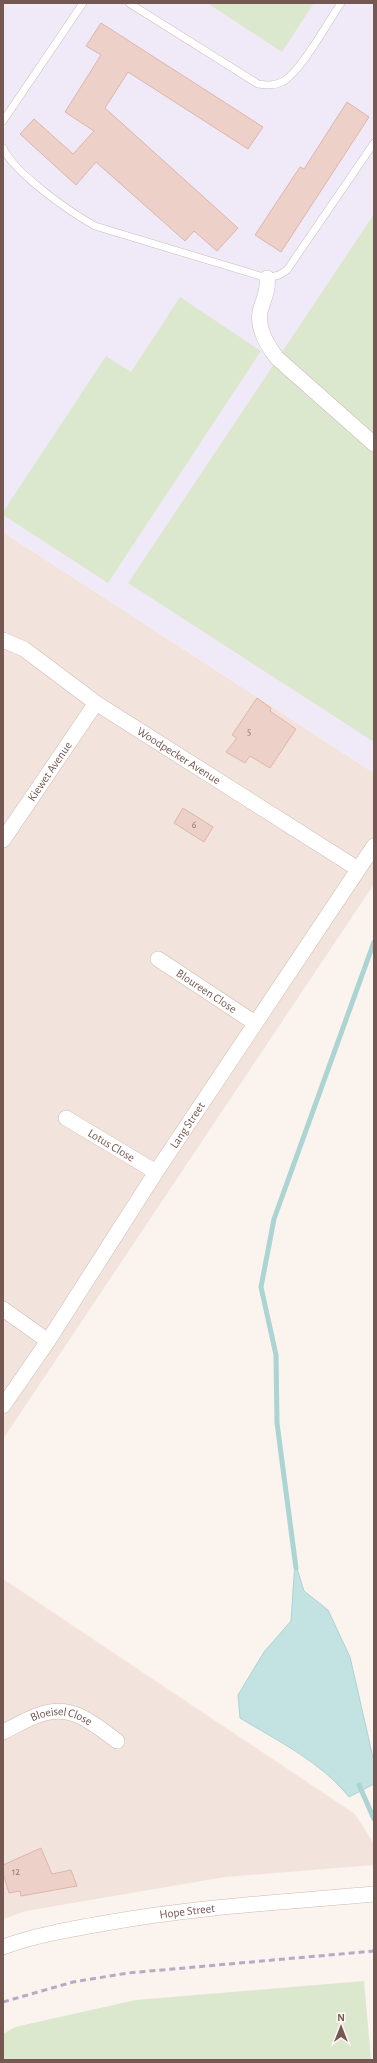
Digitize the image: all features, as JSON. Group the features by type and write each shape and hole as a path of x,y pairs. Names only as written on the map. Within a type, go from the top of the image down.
{"street":[{"path":"267,278 268,287 260,312 260,323 268,347 276,358 374,444"},
{"name":"Woodpecker Avenue","path":"3,640 24,649 96,702 358,869"},
{"name":"Kiewet Avenue","path":"3,840 96,702"},
{"name":"Lang Street","path":"3,1406 48,1341 156,1172 374,846"},
{"name":"Bloureen Close","path":"158,959 255,1023"},
{"name":"Lotus Close","path":"66,1118 156,1172"},
{"path":"3,1309 48,1341"},
{"name":"Bloeisel Close","path":"3,1732 45,1712 66,1711 85,1718 117,1741"},
{"name":"Hope Street","path":"3,1947 26,1939 76,1928 158,1914 374,1894"}],"lane":[{"path":"3,122 83,3"},
{"path":"129,3 258,84 274,85 289,78 341,3"},
{"path":"3,148 8,158 72,214 95,226 267,278 279,275 287,270 374,143"}],"shaded area":[{"path":"3,3 374,3 374,773 3,532"},
{"path":"3,532 374,773 374,884 3,1439"},
{"path":"3,1579 355,1814 374,1844 374,1865 225,1877 26,1911 3,1919"}],"green space":[{"path":"207,3 314,3 282,52"},
{"path":"374,214 374,742 128,583"},
{"path":"180,297 261,351 108,583 3,515 3,512 106,356 131,372"},
{"path":"364,1981 371,2060 3,2060 3,2034 15,2027 136,2000"}],"water":[{"path":"295,1562 304,1591 328,1610 350,1657 374,1762 374,1784 349,1797 326,1773 284,1744 240,1718 238,1695 264,1652 291,1621"}],"building":[{"path":"101,23 263,127 248,149 128,72 105,108 238,228 217,251 194,231 185,241 96,162 76,185 20,134 34,119 73,154 94,131 65,112 101,55 86,46"},
{"path":"347,102 369,117 281,252 255,235 300,167 304,169"},
{"path":"257,698 271,708 270,711 296,729 270,768 250,756 245,763 226,752 237,738 232,735"},
{"path":"183,808 213,827 204,842 174,823"},
{"path":"41,1848 52,1874 71,1870 77,1886 21,1896 20,1891 9,1893 3,1873 3,1865"}],"waterway":[{"path":"296,1568 277,1423 276,1355 261,1287 274,1219 374,942"},
{"path":"359,1785 374,1819"}],"railway":[{"path":"3,2002 73,1982 128,1973 374,1951"}]}
